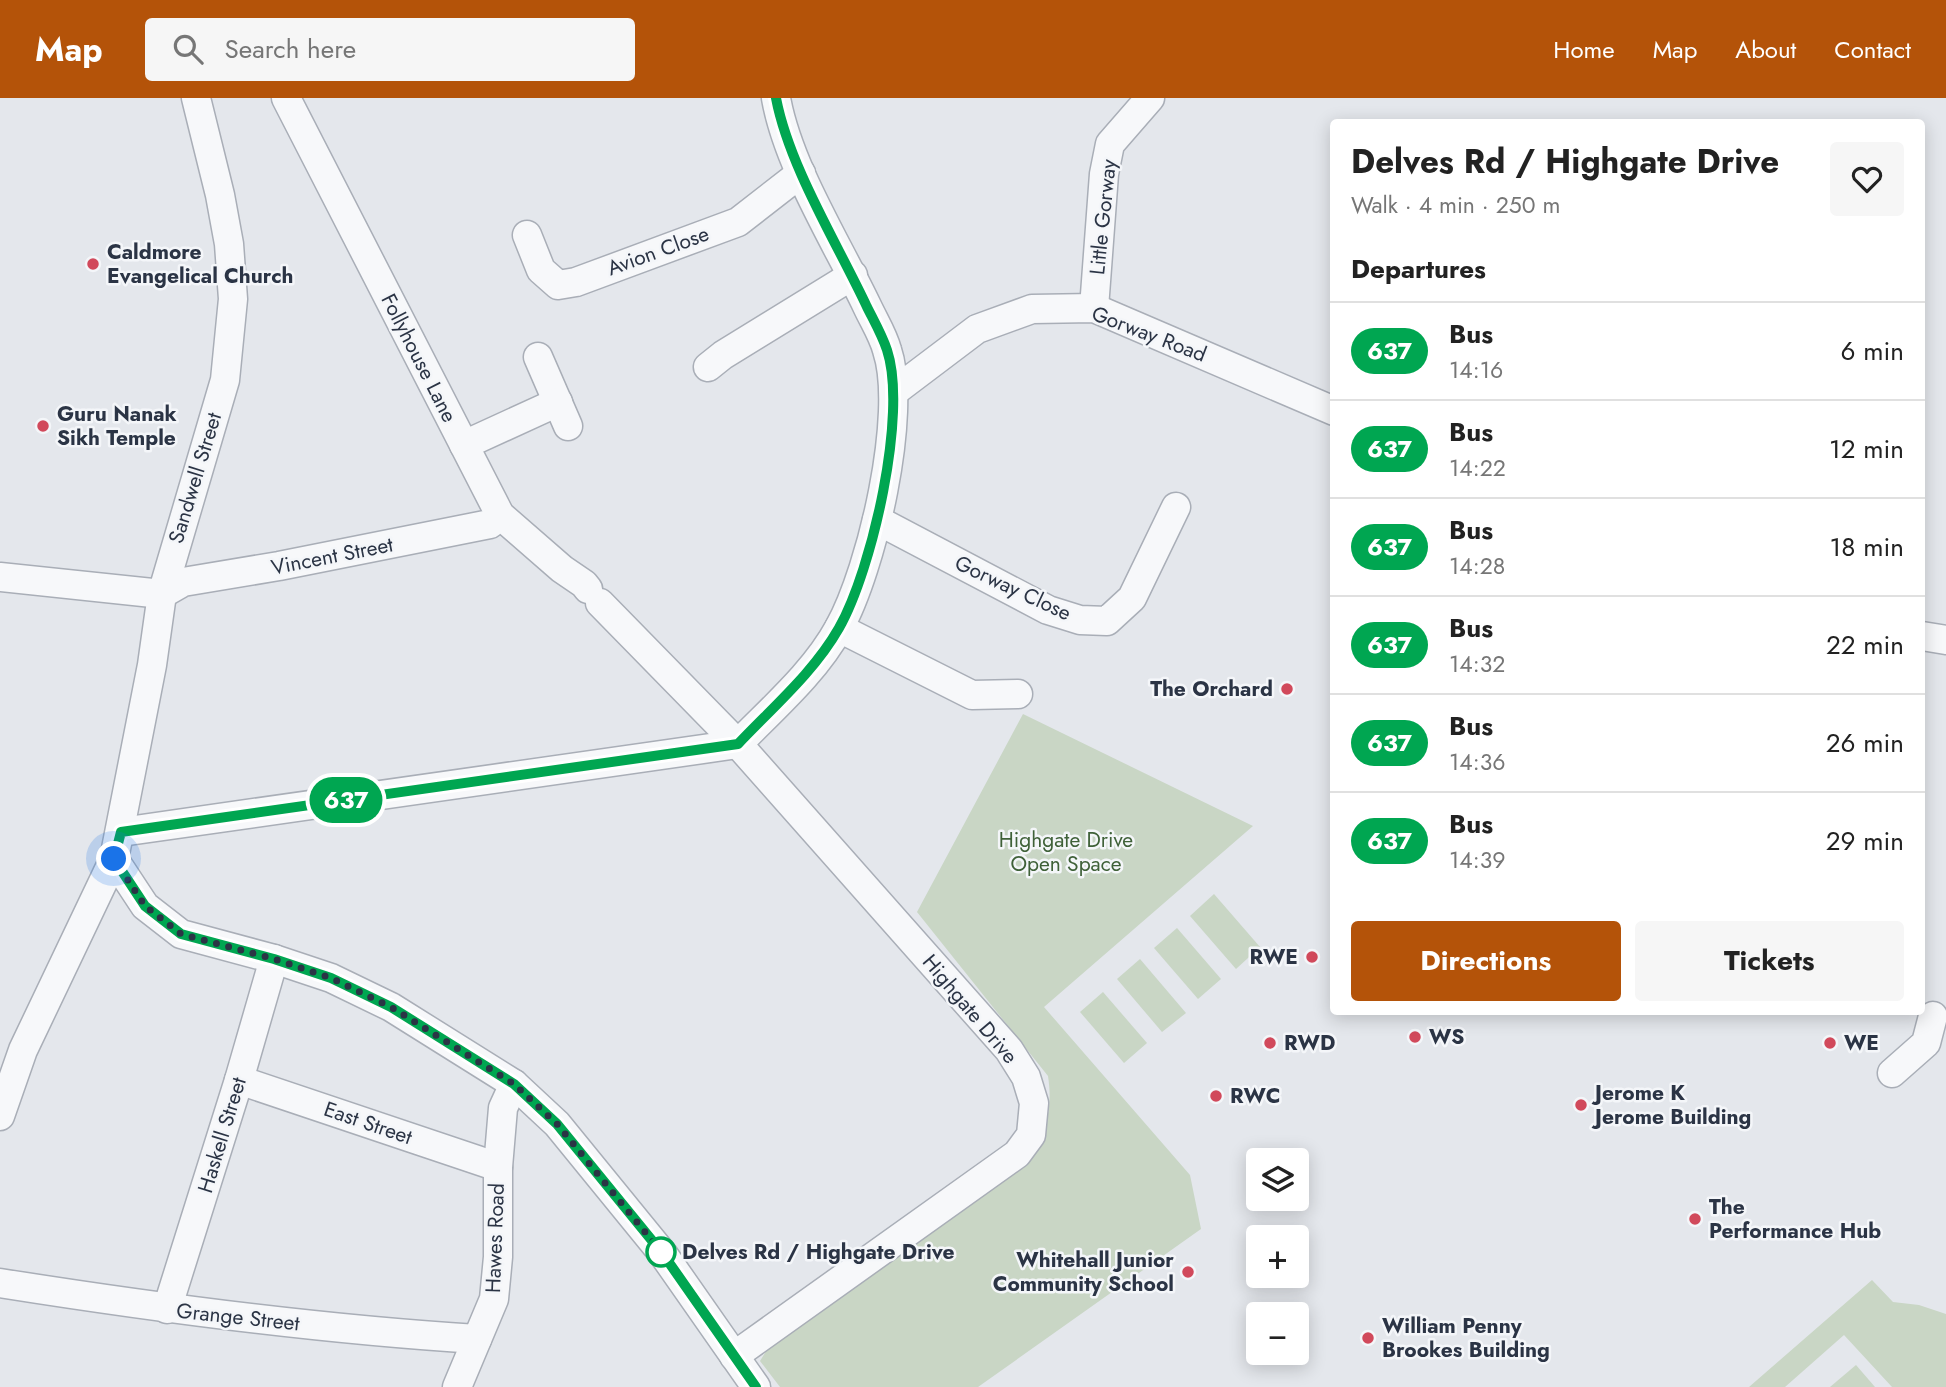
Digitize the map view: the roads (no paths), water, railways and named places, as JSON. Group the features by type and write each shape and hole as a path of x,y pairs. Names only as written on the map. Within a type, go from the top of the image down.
{"street":[{"name":"Sandwell Street","path":"0,1116 23,1049 118,845 152,665 162,594 225,380 233,299 229,244 196,98"},
{"name":"Follyhouse Lane","path":"286,98 500,515 540,551 584,584 738,744"},
{"path":"756,1387 663,1254 557,1124 514,1084 391,1007 331,978 274,959 181,934 145,906 118,845 738,744 806,674 839,628 862,575 877,520 894,419 895,391 888,350 801,173 780,119 776,98"},
{"name":"Little Gorway","path":"1094,308 1104,174 1111,144 1150,98"},
{"name":"Avion Close","path":"527,235 541,270 558,285 576,282 738,222 801,173"},
{"path":"713,353 852,275"},
{"name":"Gorway Road","path":"895,391 977,329 1032,309 1094,308 1330,409"},
{"path":"464,445 563,414 538,357"},
{"name":"Gorway Close","path":"877,520 1048,610 1080,620 1107,621 1132,598 1176,508"},
{"name":"Vincent Street","path":"162,594 183,582 491,524 500,515"},
{"path":"0,577 162,594"},
{"path":"839,628 972,695 1018,694"},
{"path":"1925,636 1946,640"},
{"name":"Highgate Drive","path":"734,1356 1017,1154 1031,1135 1034,1103 1026,1077 1009,1051 738,744"},
{"name":"Haskell Street","path":"167,1309 274,959"},
{"path":"1892,1073 1935,1037"},
{"name":"East Street","path":"239,1080 498,1167"},
{"name":"Hawes Road","path":"457,1387 494,1299 498,1257 498,1167 503,1108 514,1084"},
{"name":"Grange Street","path":"0,1283 167,1309 367,1332 477,1339"}],"place":[{"name":"Caldmore Evangelical Church","path":"93,264"},
{"name":"Guru Nanak Sikh Temple","path":"43,426"},
{"name":"The Orchard","path":"1287,689"},
{"name":"RWE","path":"1312,957"},
{"name":"WS","path":"1415,1037"},
{"name":"RWD","path":"1270,1043"},
{"name":"WE","path":"1830,1043"},
{"name":"RWC","path":"1216,1096"},
{"name":"Jerome K Jerome Building","path":"1581,1105"},
{"name":"The Performance Hub","path":"1695,1219"},
{"name":"Delves Rd / Highgate Drive","path":"661,1252"},
{"name":"Whitehall Junior Community School","path":"1188,1272"},
{"name":"William Penny Brookes Building","path":"1368,1338"}],"park label":[{"name":"Highgate Drive Open Space","path":"1066,852"}]}
